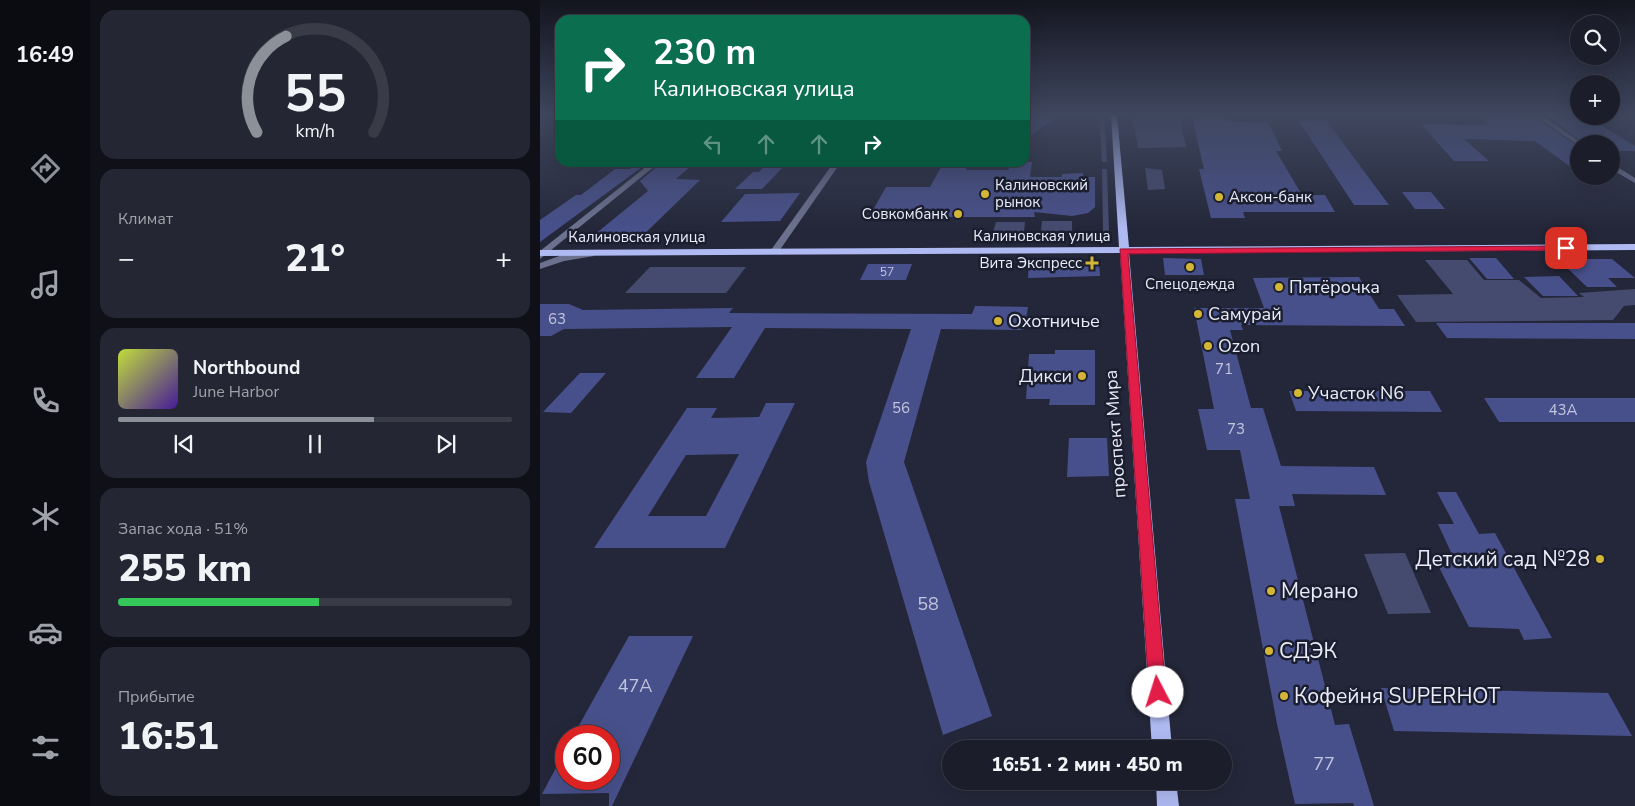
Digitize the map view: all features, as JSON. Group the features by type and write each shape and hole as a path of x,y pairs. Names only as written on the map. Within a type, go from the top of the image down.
{"main road":[{"name":"проспект Мира","path":"1116,153 1161,740"},
{"name":"Калиновская улица","path":"541,254 606,252 1123,251 1635,247"},
{"path":"1167,790 1168,806"}],"street":[{"path":"541,254 651,167"},
{"path":"774,252 834,167"},
{"path":"1620,171 1635,181"},
{"path":"540,266 562,258 606,252"}],"shaded area":[{"path":"1101,153 1106,153 1107,162 1102,162"},
{"path":"1145,168 1162,170 1165,189 1148,190"},
{"path":"1102,169 1107,169 1109,233 1103,233"},
{"path":"1042,221 1072,221 1072,231 1041,231"},
{"path":"996,222 1025,222 1024,232 993,232"},
{"path":"1425,260 1467,260 1484,280 1519,280 1541,298 1584,297 1579,293 1635,289 1635,305 1624,306 1613,320 1416,322 1397,295 1453,294"},
{"path":"650,267 746,267 726,293 625,293"},
{"path":"1405,553 1431,613 1388,614 1364,554"}],"building":[{"path":"1200,153 1277,153 1302,195 1325,195 1335,212 1243,212 1245,218 1211,218 1199,169 1204,169"},
{"path":"1320,153 1350,153 1389,205 1354,205"},
{"path":"1447,153 1479,153 1489,161 1454,161"},
{"path":"1551,153 1570,153 1570,166"},
{"name":"Калиновский рынок","path":"1030,162 1032,162 1030,177 1062,177 1062,174 1083,173 1083,177 1095,177 1095,207 1088,213 1072,216 1034,212 1035,217 869,217 886,187 930,187 941,167 967,167 966,170 1007,170 1009,167 1030,167"},
{"path":"629,167 642,167 540,242 540,220 576,195 581,195 615,169 631,169"},
{"path":"656,167 690,167 676,179 700,180 634,244 583,244 648,191 640,181"},
{"path":"763,167 783,167 762,189 735,189 753,172 759,172"},
{"path":"1402,192 1431,192 1445,209 1415,209"},
{"path":"800,193 780,221 721,222 745,194"},
{"path":"1163,258 1201,259 1204,275 1165,275"},
{"path":"1469,258 1496,258 1514,279 1487,279"},
{"path":"1558,259 1612,259 1635,278 1608,278 1617,287 1587,287"},
{"path":"1099,261 1100,276 1028,278 1029,262"},
{"path":"868,264 912,264 906,280 860,280"},
{"path":"1559,276 1578,296 1543,296 1524,277"},
{"path":"1359,277 1379,309 1394,309 1405,326 1241,325 1243,330 1230,330 1251,408 1263,408 1281,466 1374,467 1386,495 1292,494 1295,506 1279,506 1335,725 1349,724 1374,806 1354,806 1353,803 1295,804 1277,724 1235,499 1250,499 1240,450 1207,450 1198,409 1214,409 1194,308 1264,308 1253,278"},
{"path":"540,304 569,304 583,310 733,308 729,313 972,314 975,306 1028,307 1024,330 941,329 904,462 992,716 943,735 869,482 866,462 911,329 765,328 734,378 696,378 732,327 564,329 551,336 540,336"},
{"path":"1436,323 1635,323 1635,339 1447,338"},
{"path":"1055,350 1095,350 1095,405 1049,405 1050,399 1026,399 1029,354 1055,354"},
{"path":"580,373 606,373 571,413 543,412"},
{"path":"1289,391 1430,391 1442,412 1296,411"},
{"path":"1484,398 1635,398 1635,422 1499,422"},
{"path":"766,403 795,403 725,548 594,548 687,408 717,408 711,418 759,417","holes":["739,454 706,516 648,516 686,455"]},
{"path":"1069,438 1107,438 1109,476 1067,477"},
{"path":"1437,492 1456,492 1479,534 1495,533 1552,638 1524,640 1519,629 1469,627 1436,561 1455,561 1438,524 1454,524"},
{"path":"629,636 693,636 620,789 620,725 579,725"},
{"path":"1381,688 1608,693 1632,736 1394,731"},
{"path":"555,770 555,790 620,790 612,806 609,806 609,793 542,794"}],"place":[{"name":"Калиновский рынок","path":"985,194"},
{"name":"Аксон-банк","path":"1219,197"},
{"name":"Совкомбанк","path":"958,214"},
{"name":"Вита Экспресс","path":"1092,263"},
{"name":"Спецодежда","path":"1190,267"},
{"name":"Пятёрочка","path":"1279,287"},
{"name":"Самурай","path":"1198,314"},
{"name":"Охотничье","path":"998,321"},
{"name":"Ozon","path":"1208,346"},
{"name":"Дикси","path":"1082,376"},
{"name":"Участок N6","path":"1298,393"},
{"name":"Детский сад №28","path":"1600,559"},
{"name":"Мерано","path":"1271,591"},
{"name":"СДЭК","path":"1269,651"},
{"name":"Кофейня SUPERHOT","path":"1284,696"}],"route":[{"path":"1158,692 1123,251 1566,248"}]}
